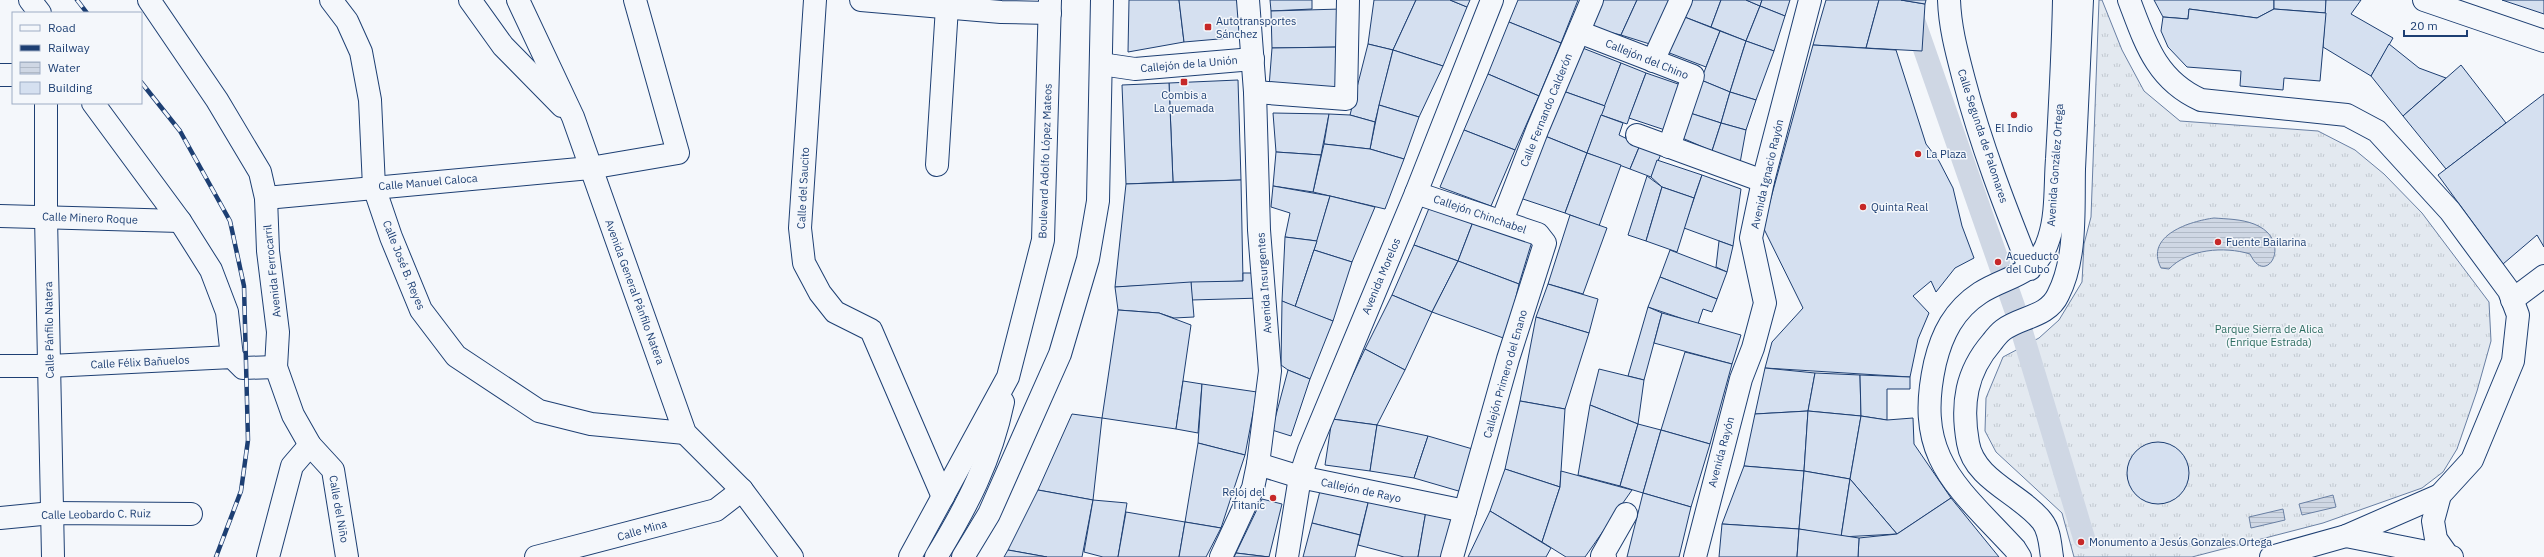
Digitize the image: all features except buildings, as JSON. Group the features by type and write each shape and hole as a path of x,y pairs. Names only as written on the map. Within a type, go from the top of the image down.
{"street":[{"path":"30,0 39,12"},
{"name":"Avenida Ferrocarril","path":"149,0 217,100 260,172 266,198 268,251 278,332 276,368 293,415 310,445"},
{"name":"Calle José B. Reyes","path":"330,0 347,21 360,52 370,100 374,187 391,237 421,310 456,356 539,411 591,424 685,433"},
{"path":"470,0 503,46 573,117"},
{"name":"Avenida General Pánfilo Natera","path":"518,0 573,117 685,433 742,490 792,557"},
{"name":"Calle Manuel Caloca","path":"266,198 590,168 678,153 635,0"},
{"name":"Calle del Saucito","path":"815,0 800,228 804,263 820,294 835,312 871,330 943,497"},
{"path":"860,0 900,2 947,7 1050,7"},
{"path":"963,557 989,514 1060,354 1088,259 1098,201 1102,0"},
{"name":"Avenida Insurgentes","path":"1221,557 1253,488 1258,464 1270,371 1259,230 1255,92 1248,0"},
{"path":"1255,92 1346,99 1348,0"},
{"name":"Avenida Morelos","path":"1287,557 1300,477 1416,193 1492,0"},
{"name":"Calle Fernando Calderón","path":"1502,221 1538,128 1592,0"},
{"path":"1653,61 1681,0"},
{"name":"Avenida Ignacio Rayón","path":"1753,348 1765,303 1751,238 1763,181 1810,0"},
{"name":"Calle Segunda de Palomares","path":"1949,0 1950,26 1971,105 1999,191 2030,269"},
{"name":"Avenida González Ortega","path":"2020,557 2015,549 1958,487 1940,459 1933,446 1928,406 1929,392 1940,341 1951,321 1961,308 1980,292 2030,269 2040,259 2049,238 2054,199 2064,0"},
{"name":"Avenida González Ortega","path":"2052,557 2048,534 2042,520 1988,476 1974,459 1968,444 1966,395 1971,372 1983,353 2003,330 2041,313 2058,297 2068,270 2072,222 2082,0"},
{"path":"2129,0 2150,53 2157,64 2190,95 2202,100 2347,115 2377,131 2450,211 2509,291 2518,315 2513,361 2472,460 2440,495 2346,536 2271,557"},
{"path":"2424,0 2544,41"},
{"path":"937,165 947,7"},
{"name":"Boulevard Adolfo López Mateos","path":"910,557 1008,377 1043,240 1050,7"},
{"name":"Callejón del Chino","path":"1579,32 1693,76 1669,147"},
{"name":"Callejón de la Unión","path":"1101,64 1135,70 1253,59"},
{"path":"0,76 12,75"},
{"name":"Calle Pánfilo Natera","path":"46,104 46,217 53,557"},
{"path":"94,104 180,221 211,270 227,312 232,357 243,368 276,368"},
{"path":"1637,135 1763,181"},
{"name":"Callejón Chinchabel","path":"1416,193 1538,234 1542,239"},
{"name":"Calle Minero Roque","path":"0,216 180,221"},
{"name":"Callejón Primero del Enano","path":"1465,511 1508,359 1545,243 1542,239"},
{"path":"2512,300 2544,276"},
{"name":"Avenida Rayón","path":"1695,557 1741,379 1753,348"},
{"name":"Calle Félix Bañuelos","path":"0,366 50,366 232,357"},
{"path":"936,557 962,514 986,465 998,425 1008,377"},
{"path":"268,557 292,466 310,445"},
{"name":"Calle del Niño","path":"310,445 333,470 347,557"},
{"name":"Callejón de Rayo","path":"1258,464 1300,477 1465,511"},
{"name":"Calle Mina","path":"536,557 716,510 742,490"},
{"path":"2440,495 2433,521 2436,539 2450,557"},
{"path":"1452,557 1465,511"},
{"name":"Calle Leobardo C. Ruiz","path":"0,518 52,513 191,514"},
{"path":"1604,557 1602,556 1626,514"},
{"path":"2346,536 2450,557"}],"green space":[{"name":"Parque Sierra de Alica (Enrique Estrada)","path":"2099,0 2102,0 2122,50 2144,91 2180,121 2318,131 2355,150 2384,174 2422,213 2489,302 2491,341 2477,391 2457,449 2443,472 2422,488 2323,523 2192,557 2074,557 2062,513 1996,452 1985,431 1986,398 2003,357 2039,338 2059,320 2082,282 2084,244 2091,217"}],"water":[{"name":"Fuente Bailarina","path":"2214,218 2249,222 2266,231 2273,240 2275,250 2273,258 2269,264 2263,266 2256,263 2250,254 2229,250 2218,250 2196,253 2177,262 2169,269 2161,268 2157,256 2159,247 2164,238 2183,226"},
{"path":"2333,495 2336,507 2302,515 2299,504"},
{"path":"2283,509 2285,520 2251,528 2249,517"}],"waterway":[{"name":"Acueducto del Cubo","path":"1907,0 2016,312 2084,538"}],"railway":[{"path":"77,0 86,12"},
{"path":"142,83 180,131 230,221 244,286 248,440 241,491 216,557"}],"place":[{"name":"Autotransportes Sánchez","path":"1208,27"},
{"name":"Combis a La quemada","path":"1184,82"},
{"name":"El Indio","path":"2014,115"},
{"name":"La Plaza","path":"1918,154"},
{"name":"Quinta Real","path":"1863,207"},
{"name":"Fuente Bailarina","path":"2218,242"},
{"name":"Acueducto del Cubo","path":"1998,262"},
{"name":"Reloj del Titanic","path":"1273,498"},
{"name":"Monumento a Jesús Gonzales Ortega","path":"2081,542"}]}
